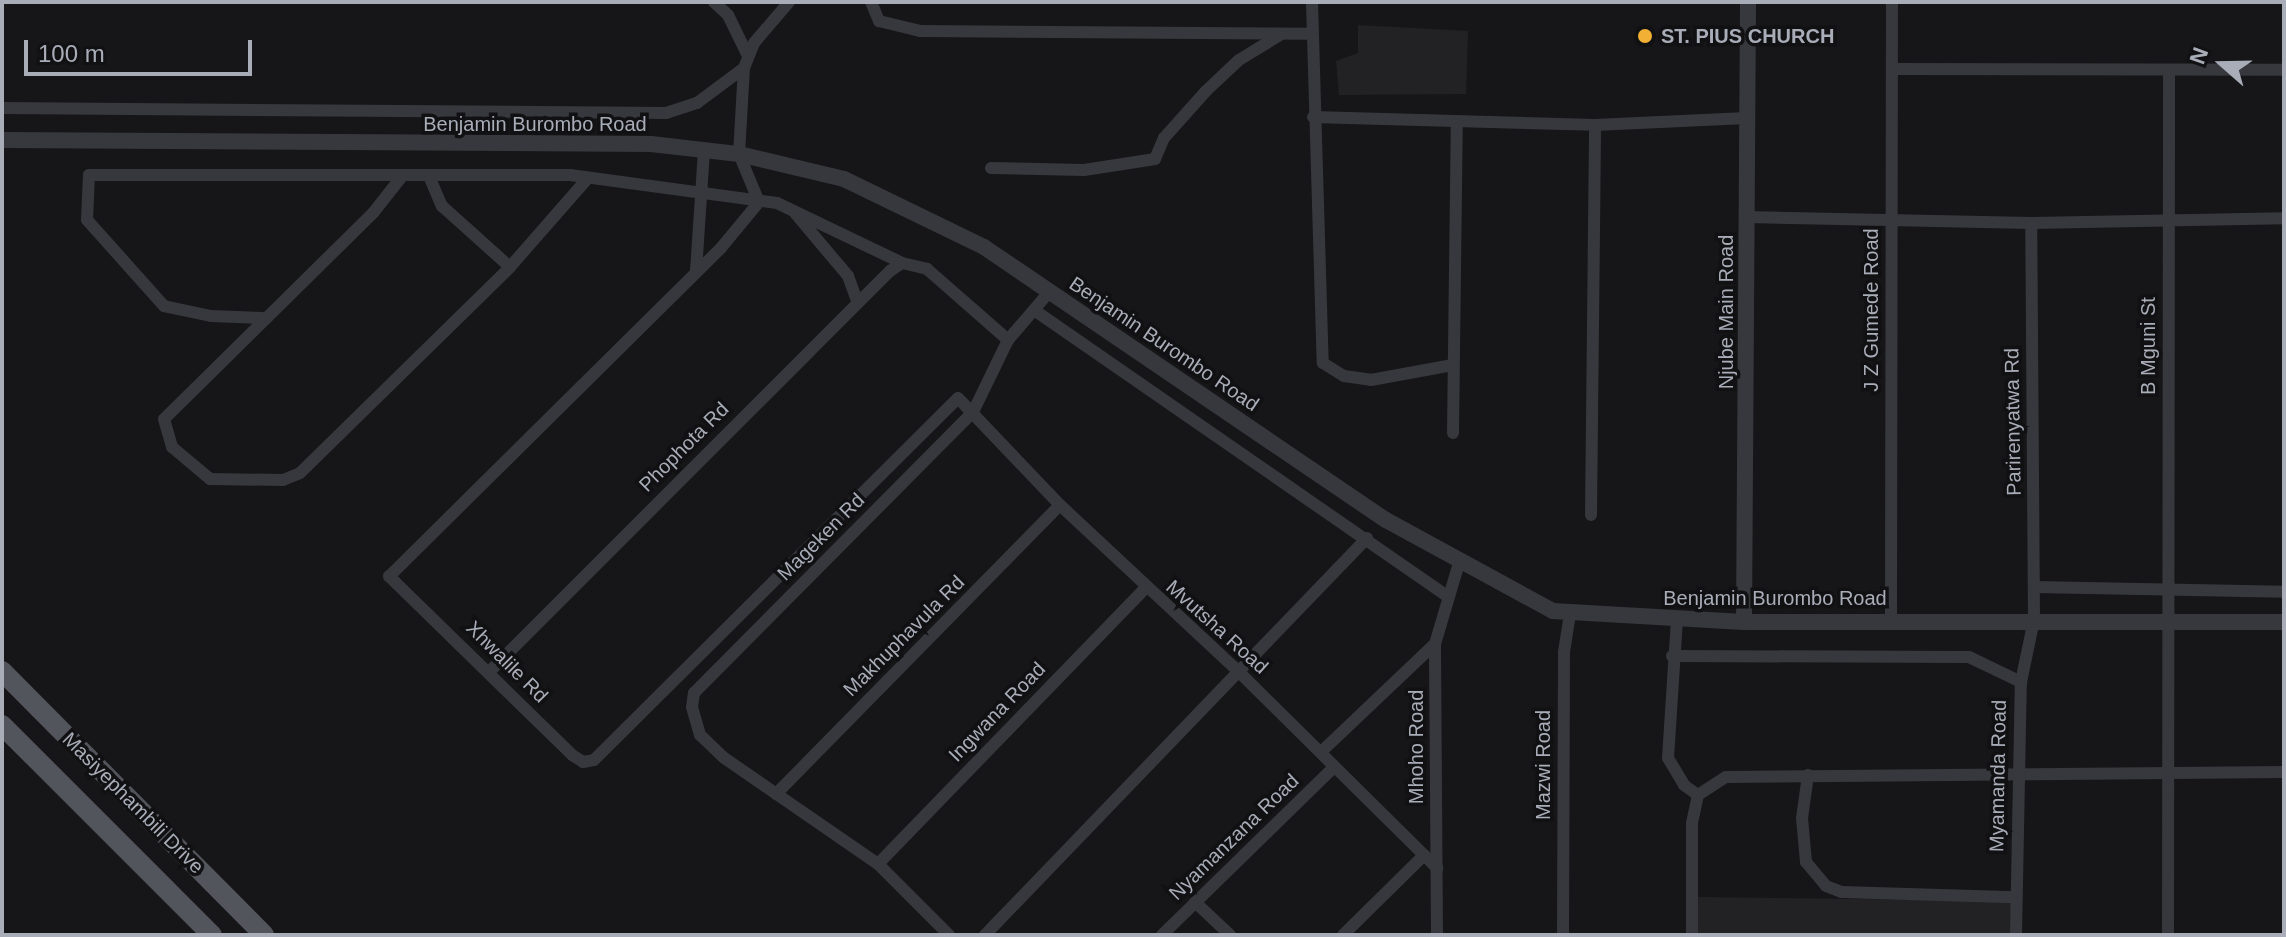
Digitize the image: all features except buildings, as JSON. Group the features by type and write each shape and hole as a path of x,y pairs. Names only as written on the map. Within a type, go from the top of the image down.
{"main road":[{"name":"Masiyephambili Drive","path":"2,671 264,935"},
{"name":"Masiyephambili Drive","path":"2,725 212,935"}],"street":[{"path":"714,2 728,15 746,62 739,154 759,202"},
{"path":"2,108 666,113 697,103 746,62 789,2"},
{"path":"871,2 879,21 920,31 1311,34"},
{"path":"1312,2 1313,117 1323,363 1344,376 1371,380 1453,365"},
{"name":"Njube Main Road","path":"1744,622 1748,2"},
{"name":"J Z Gumede Road","path":"1891,619 1892,2"},
{"path":"991,168 1084,170 1155,159 1164,138 1206,91 1239,60 1283,34"},
{"path":"1892,69 2284,70"},
{"name":"B Mguni St","path":"2168,935 2169,70"},
{"path":"1313,117 1457,124 1595,125 1747,118"},
{"path":"1453,433 1457,124"},
{"path":"1591,515 1595,125"},
{"name":"Benjamin Burombo Road","path":"2,140 651,144 739,154 844,179 887,197 984,247 1386,520 1459,563 1553,611 1744,622 1891,619 2284,622"},
{"path":"696,271 704,149"},
{"path":"262,318 211,316 164,306 87,220 89,175 588,178 789,207 902,263 916,263 1008,340"},
{"path":"403,175 373,213 262,318 164,419 172,447 210,479 294,477 510,267 588,178"},
{"path":"429,176 442,206 510,267"},
{"name":"Xhwalile Rd","path":"759,202 741,227 389,576 572,755 583,762 594,760 952,399 964,401 973,412"},
{"path":"789,207 842,267 857,301"},
{"path":"1746,217 1891,223 2284,218"},
{"name":"Parirenyatwa Rd","path":"2031,223 2034,620"},
{"name":"Phophota Rd","path":"489,672 857,301 902,263"},
{"name":"Mageken Rd","path":"776,794 700,735 692,707 694,693 973,412 1008,340 1050,291"},
{"path":"1034,310 1447,596"},
{"name":"Mvutsha Road","path":"973,412 1060,505 1145,588 1239,672 1437,868"},
{"name":"Makhuphavula Rd","path":"776,794 1060,505"},
{"path":"985,935 1367,538"},
{"name":"Mhoho Road","path":"1437,935 1435,644 1459,563"},
{"path":"2034,587 2284,592"},
{"name":"Ingwana Road","path":"878,864 1145,588"},
{"name":"Mazwi Road","path":"1553,611 1570,614 1564,653 1563,935"},
{"path":"1677,619 1672,656 1668,758 1684,785 1698,795"},
{"name":"Myamanda Road","path":"2016,935 2021,682 2034,620"},
{"path":"1321,752 1435,644"},
{"path":"1672,656 1969,657 2021,682"},
{"name":"Nyamanzana Road","path":"1162,935 1333,768"},
{"path":"1692,935 1692,823 1698,795 1726,777 2284,772"},
{"path":"1808,775 1802,818 1806,862 1826,886 1842,892 2015,897"},
{"path":"776,794 878,864 949,935"},
{"path":"1343,935 1424,855"},
{"path":"1195,902 1230,935"}],"shaded area":[{"path":"1358,25 1468,31 1466,94 1339,95 1336,61 1358,53"},
{"path":"1698,897 2011,901 2012,935 1698,935"}],"place":[{"name":"ST. PIUS CHURCH","path":"1645,36"}]}
